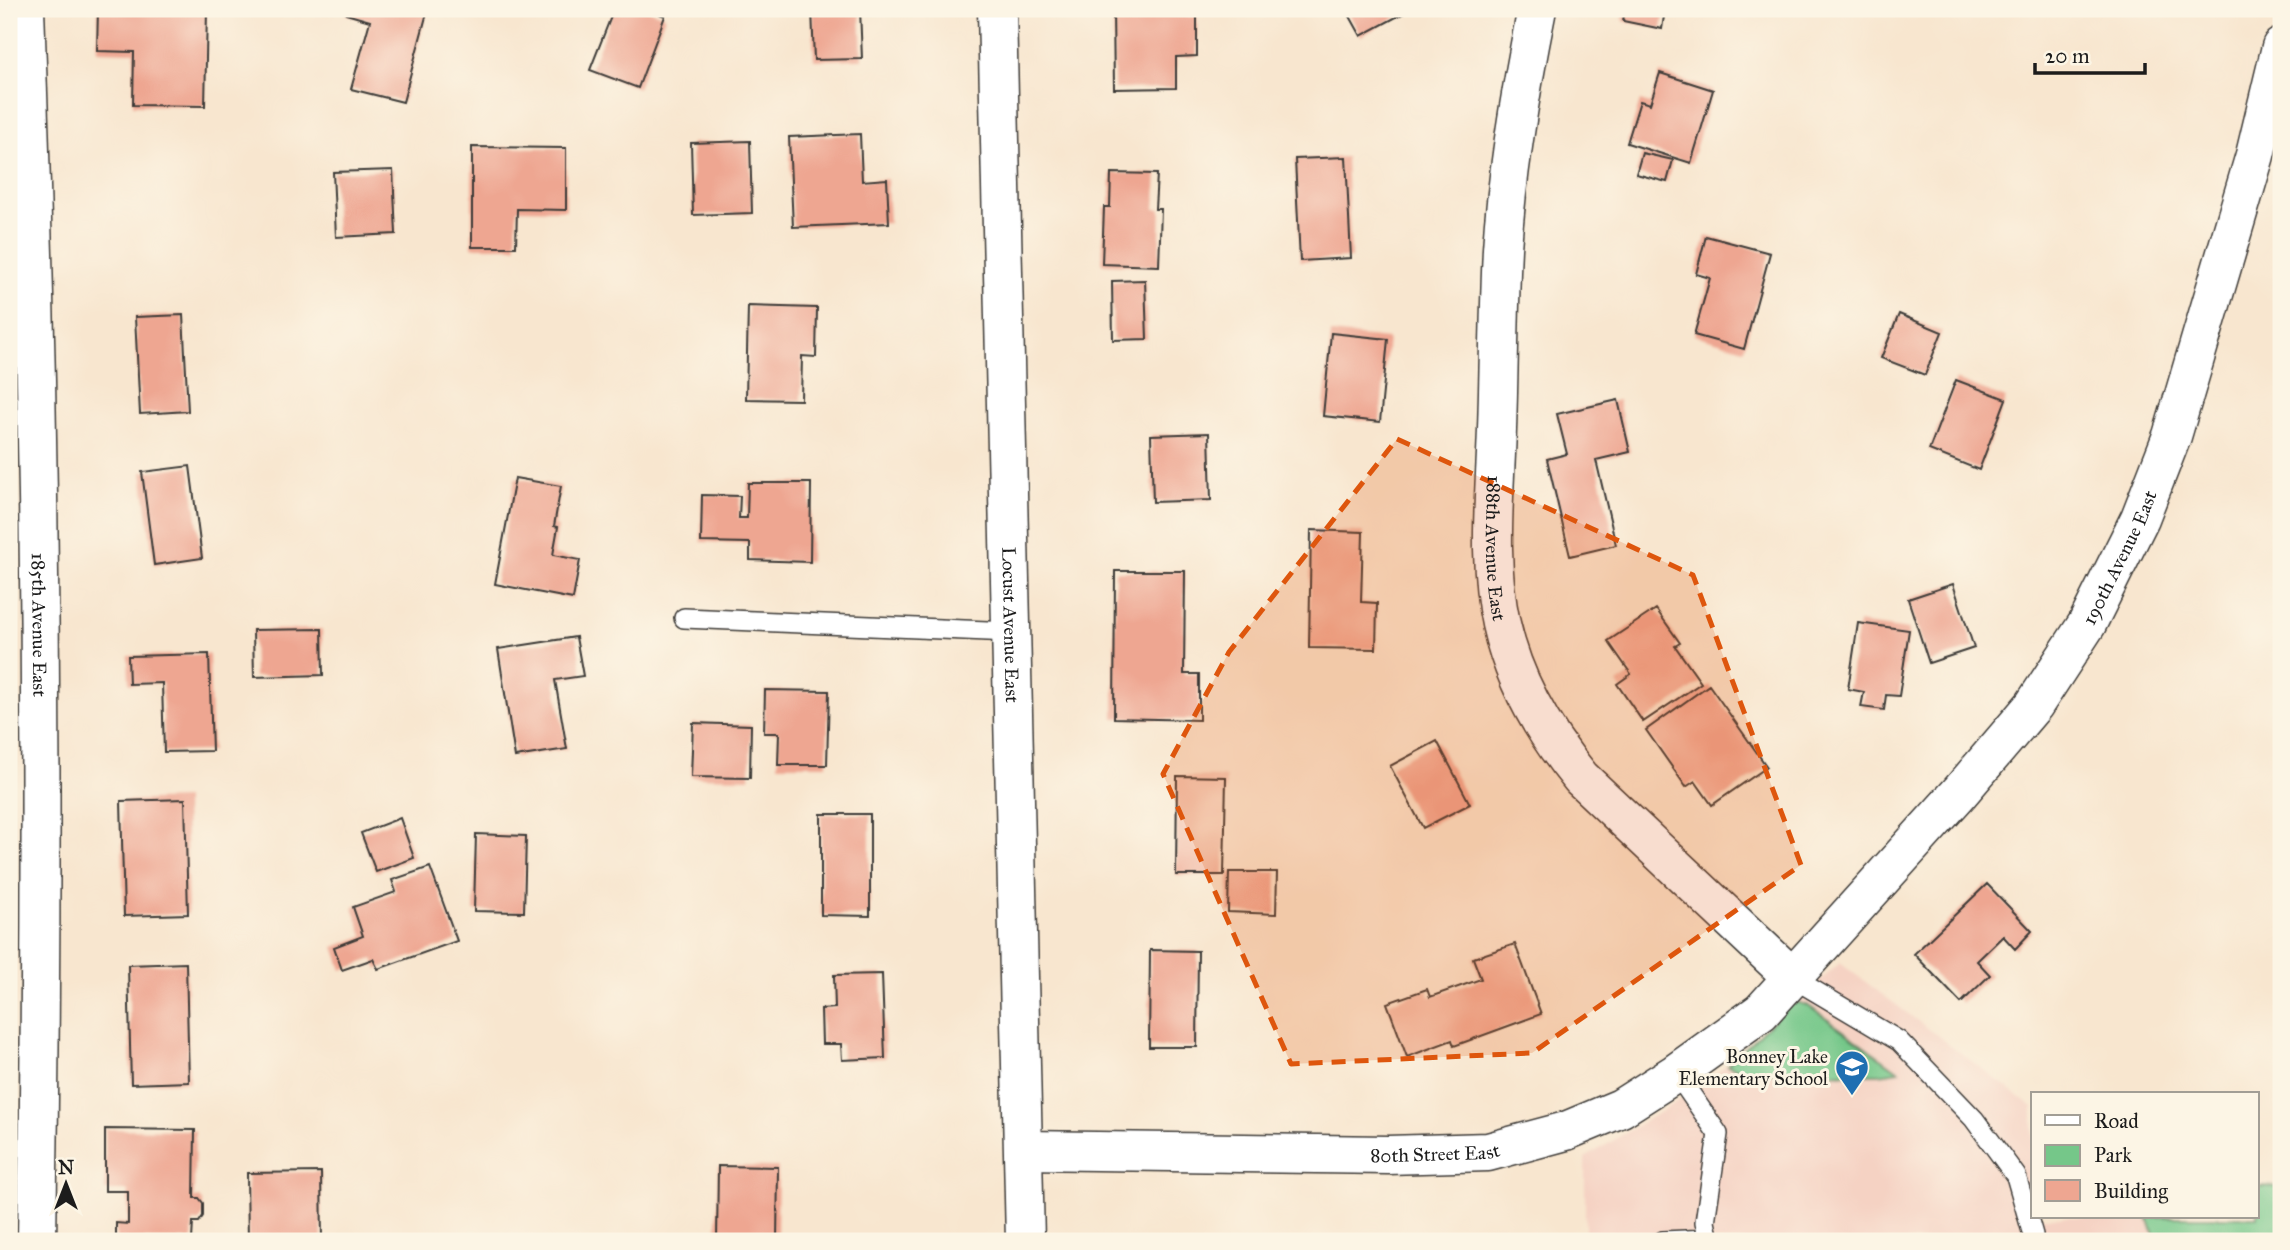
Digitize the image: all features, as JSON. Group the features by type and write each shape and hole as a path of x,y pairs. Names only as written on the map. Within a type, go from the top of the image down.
{"street":[{"name":"185th Avenue East","path":"25,9 37,479 42,954 37,1241"},
{"name":"Locust Avenue East","path":"997,9 1025,1241"},
{"name":"188th Avenue East","path":"1537,9 1512,156 1502,248 1492,565 1506,642 1531,706 1562,755 1581,778 1793,978"},
{"name":"190th Avenue East","path":"1793,978 1960,792 2034,705 2087,624 2140,518 2172,436 2255,155 2281,47"},
{"name":"80th Street East","path":"1024,1150 1388,1155 1488,1152 1566,1131 1621,1108 1676,1073 1761,1012 1793,978"}],"lane":[{"path":"684,618 1011,632"},
{"path":"1793,978 1899,1041 1974,1119 2015,1176 2033,1238"},
{"path":"1663,1241 1709,1240 1705,1222 1718,1134 1676,1073"}],"highlighted area":[{"path":"1397,439 1693,575 1801,865 1532,1053 1291,1064 1163,774 1229,652"}],"shaded area":[{"name":"Bonney Lake Elementary School","path":"1840,963 2031,1106 2031,1218 2148,1218 2156,1241 1585,1241 1585,1158 1702,1086"}],"green space":[{"path":"1797,1002 1807,1005 1899,1071 1879,1074 1747,1072 1727,1065 1787,1007"},
{"path":"2258,1186 2281,1187 2281,1241 2156,1241 2148,1218 2258,1218"}],"building":[{"path":"98,9 207,9 205,106 133,105 134,52 97,51"},
{"path":"347,9 428,9 403,102 351,89 370,21 346,14"},
{"path":"614,9 647,9 665,16 638,88 590,70"},
{"path":"812,9 860,9 862,59 814,60"},
{"path":"1113,9 1176,9 1176,16 1197,16 1197,56 1176,57 1176,88 1114,89"},
{"path":"1346,9 1402,9 1404,13 1361,36"},
{"path":"1625,9 1701,9 1699,16 1665,10 1662,29 1623,21"},
{"path":"1660,73 1713,90 1691,163 1627,143 1640,101 1650,104"},
{"path":"860,134 862,181 887,179 889,223 793,227 789,137"},
{"path":"750,141 752,213 693,215 691,143"},
{"path":"472,147 566,148 566,210 517,209 516,247 472,247"},
{"path":"1642,153 1673,160 1667,182 1636,174"},
{"path":"1346,157 1351,258 1300,261 1295,159"},
{"path":"393,170 396,234 336,237 333,172"},
{"path":"1111,173 1157,174 1155,209 1161,209 1159,266 1102,264 1104,207 1110,207"},
{"path":"1706,236 1770,253 1744,349 1694,335 1710,278 1696,274"},
{"path":"1145,280 1147,339 1113,340 1112,281"},
{"path":"748,306 817,308 816,357 802,356 801,400 746,399"},
{"path":"1899,314 1942,332 1925,375 1881,358"},
{"path":"183,315 188,411 140,414 135,317"},
{"path":"1331,333 1388,339 1380,422 1323,416"},
{"path":"1956,380 2006,399 1979,470 1929,450"},
{"path":"1618,400 1630,452 1596,460 1616,545 1570,556 1547,459 1567,454 1557,414"},
{"path":"1209,433 1211,500 1153,502 1151,435"},
{"path":"190,466 202,558 154,565 142,472"},
{"path":"515,478 561,486 554,526 558,527 553,555 580,560 573,599 495,584"},
{"path":"748,483 811,483 810,562 750,560 750,543 701,542 702,495 740,496 739,518 747,518"},
{"path":"1311,530 1363,532 1361,602 1377,603 1376,649 1309,648"},
{"path":"1115,571 1185,571 1184,674 1199,674 1199,720 1114,718"},
{"path":"1953,584 1974,648 1929,663 1908,599"},
{"path":"1656,609 1680,643 1675,646 1701,683 1643,722 1617,684 1631,674 1608,641"},
{"path":"1858,623 1909,630 1899,696 1886,695 1884,710 1861,707 1864,692 1848,689"},
{"path":"322,629 323,675 254,677 253,630"},
{"path":"576,637 583,676 555,680 567,749 515,757 498,649"},
{"path":"209,654 212,751 164,752 162,683 129,684 128,656"},
{"path":"1709,685 1767,767 1712,805 1695,781 1686,787 1646,730"},
{"path":"765,690 829,691 827,765 778,765 779,733 764,733"},
{"path":"693,723 751,725 750,778 691,777"},
{"path":"1437,741 1470,804 1423,828 1390,766"},
{"path":"1177,776 1226,777 1224,875 1176,875"},
{"path":"185,799 188,914 124,916 121,801"},
{"path":"821,814 870,814 870,916 821,915"},
{"path":"400,818 414,858 376,872 361,833"},
{"path":"476,834 526,836 524,912 474,911"},
{"path":"430,867 457,941 378,969 373,959 342,970 334,947 363,936 353,907 396,892 392,880"},
{"path":"1229,872 1277,872 1276,914 1228,912"},
{"path":"1987,884 2032,931 2015,949 2003,936 1977,961 1990,975 1961,1003 1914,954"},
{"path":"1515,944 1541,1014 1454,1046 1452,1040 1407,1057 1387,1003 1427,989 1430,997 1481,979 1473,958"},
{"path":"1150,950 1198,951 1197,1047 1149,1047"},
{"path":"186,963 189,1082 131,1084 128,965"},
{"path":"882,974 885,1058 842,1060 841,1044 822,1044 821,1009 835,1008 834,975"},
{"path":"105,1129 195,1130 194,1198 199,1198 203,1203 203,1216 199,1222 193,1222 192,1240 116,1239 116,1223 128,1224 128,1191 105,1191"},
{"path":"718,1166 778,1167 777,1241 717,1241"},
{"path":"321,1172 322,1241 248,1241 247,1173"}],"place":[{"name":"Bonney Lake Elementary School","path":"1852,1097"}]}
